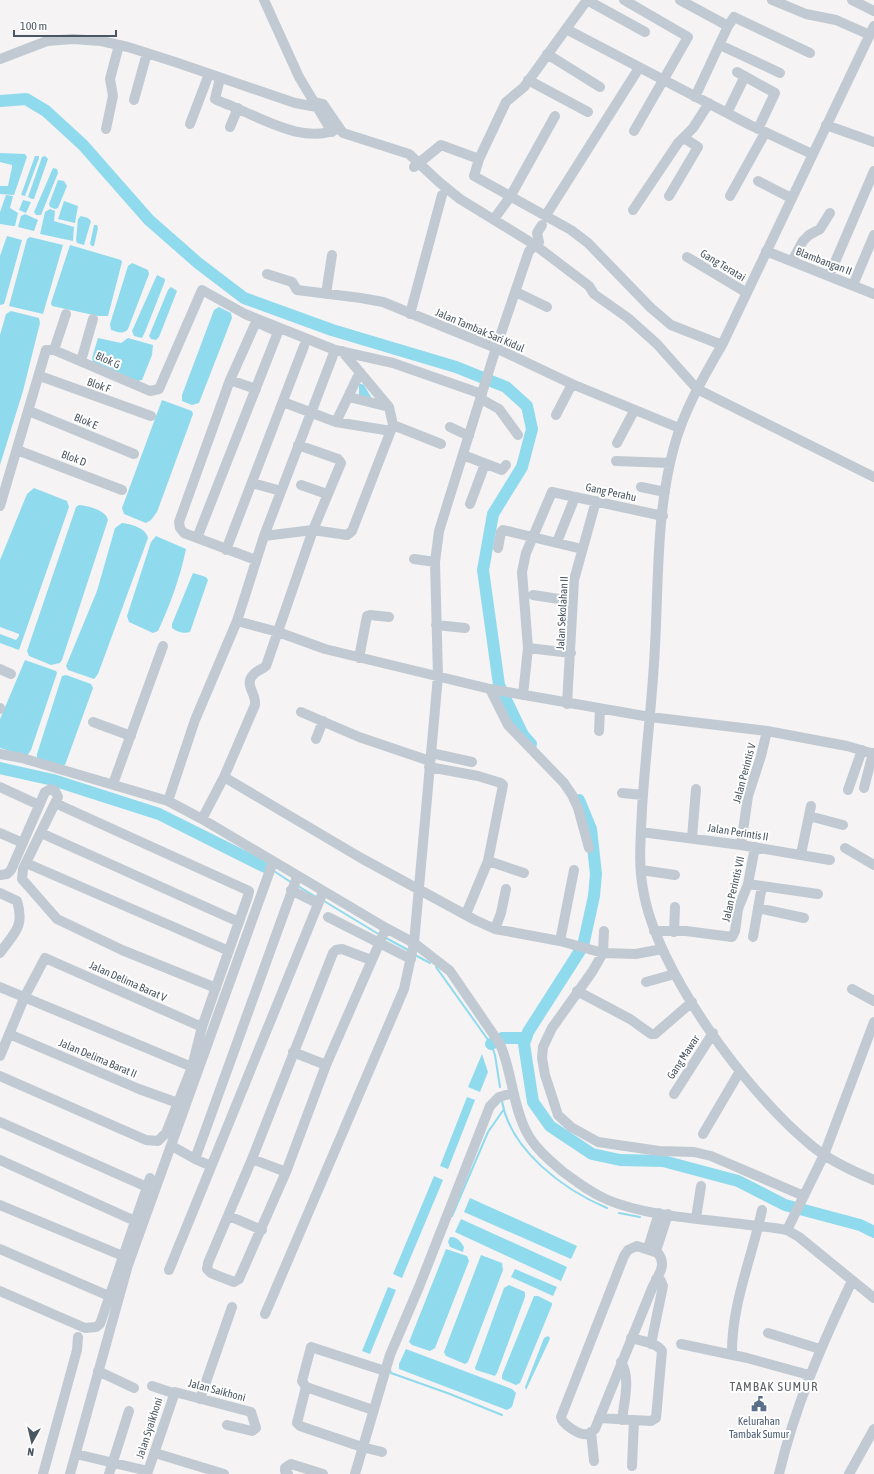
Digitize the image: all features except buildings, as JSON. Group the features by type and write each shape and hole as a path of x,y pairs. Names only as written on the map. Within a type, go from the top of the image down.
{"street":[{"path":"264,0 299,77 335,130 367,145 404,151 416,165 444,186 535,245 589,286 594,294 628,318 652,339 697,389 874,477"},
{"path":"645,32 587,0 528,80 506,102 479,159 474,176 510,197 546,215 588,243 666,321 682,330 722,345"},
{"path":"624,0 688,37 664,81 634,130"},
{"path":"680,0 728,26"},
{"path":"772,0 806,14 836,20 872,31 831,127 812,154 791,198 772,254 747,293 722,345 697,389 679,428 670,463 665,492 650,718 643,795 640,870 643,890 654,931 662,949 692,1002 740,1071 776,1111 813,1146 842,1165 874,1180"},
{"path":"852,0 874,11"},
{"path":"695,97 728,26 732,19 736,17 810,53"},
{"path":"566,29 695,97 762,131 812,154"},
{"path":"0,59 47,41 87,40 118,45 147,53 295,103 318,104"},
{"path":"106,129 113,100 110,79 118,45"},
{"path":"720,45 780,73"},
{"path":"134,100 147,53"},
{"path":"547,54 600,87"},
{"path":"546,215 639,68"},
{"path":"190,124 209,74"},
{"path":"727,113 741,74 776,94 762,131 730,196"},
{"path":"220,78 215,98 264,120 300,132 320,134 335,130"},
{"path":"528,80 588,112"},
{"path":"633,210 678,143 693,128 709,103"},
{"path":"230,127 238,108"},
{"path":"494,219 510,197 555,116"},
{"path":"831,127 874,142"},
{"path":"669,196 698,147 684,138"},
{"path":"416,165 442,144 479,159"},
{"path":"829,276 874,171"},
{"path":"758,181 791,198"},
{"path":"410,314 442,195"},
{"path":"792,261 803,241 809,235 820,229 830,213"},
{"path":"265,1314 404,989 412,952 438,676 435,562 440,531 496,348 529,251 539,242 537,233 542,225"},
{"path":"853,285 874,235"},
{"name":"Blambangan II","path":"772,254 874,294"},
{"path":"326,294 332,255"},
{"name":"Gang Teratai","path":"687,257 747,293"},
{"name":"Jalan Tambak Sari Kidul","path":"267,274 292,282 296,289 373,300 496,348 572,384 634,411 679,428"},
{"name":"Blok G","path":"51,350 81,361 150,391 159,390 202,290 245,314 339,351"},
{"path":"516,292 547,307"},
{"path":"0,506 40,376 45,352 51,350 66,314"},
{"path":"81,361 93,319"},
{"path":"197,538 278,332 256,322 230,380 179,522 180,528 184,533 226,550 256,560"},
{"path":"226,550 304,346"},
{"path":"264,536 313,530 350,534 392,428 389,407 360,372 339,351"},
{"path":"339,351 393,363 482,394 499,409 518,435"},
{"path":"168,801 194,720 237,621 264,536 298,445 339,351"},
{"path":"336,422 360,372"},
{"name":"Blok F","path":"40,376 151,416"},
{"path":"230,380 256,389"},
{"path":"556,415 572,384"},
{"path":"349,397 389,407"},
{"path":"283,402 336,422 392,428 441,444"},
{"name":"Blok E","path":"29,411 134,454"},
{"path":"617,443 634,411"},
{"path":"450,427 469,436"},
{"path":"202,820 224,778 255,705 255,698 251,691 249,680 254,674 266,666 313,530 340,461 298,445"},
{"name":"Blok D","path":"17,450 122,490"},
{"path":"463,455 502,470 506,465"},
{"path":"616,461 670,463"},
{"path":"470,504 485,464"},
{"path":"252,483 281,491"},
{"path":"301,485 328,494"},
{"path":"641,487 665,492"},
{"name":"Gang Perahu","path":"532,538 554,491 663,516"},
{"path":"557,542 576,497"},
{"name":"Jalan Sekolahan II","path":"567,704 574,580 596,501"},
{"path":"498,548 502,531 557,542 582,549"},
{"path":"522,695 528,648 522,572 526,553 532,538"},
{"path":"414,559 435,562"},
{"path":"533,594 572,602"},
{"path":"359,658 367,616 389,617"},
{"path":"237,621 278,632 325,649 493,690 650,718 766,731 862,750 873,754 864,788"},
{"path":"436,625 465,628"},
{"path":"113,784 163,646"},
{"path":"528,648 571,653"},
{"path":"0,668 11,674"},
{"path":"493,690 508,724 564,783 572,795 578,808 589,848"},
{"path":"599,731 600,709"},
{"path":"301,712 359,737 502,784 488,861 466,914"},
{"path":"316,739 323,721"},
{"path":"93,722 131,736"},
{"name":"Jalan Perintis V","path":"741,844 748,796 761,756 766,731"},
{"path":"848,790 862,750"},
{"path":"0,754 22,758 168,801 202,820 294,883 351,918 382,936 450,971 498,1040 506,1057 506,1094 526,1131 542,1153 581,1186 607,1200 664,1214 787,1230 874,1298"},
{"path":"430,760 472,762"},
{"path":"224,778 361,858 495,929 560,941 600,952 636,954 662,949"},
{"path":"0,787 39,804"},
{"path":"0,881 0,875 7,874 11,870 39,804 45,792 51,789 57,793 58,797 26,863 22,874 22,879 57,919 122,950 216,988"},
{"path":"692,838 696,789"},
{"path":"622,793 643,795"},
{"path":"0,1076 154,1142 166,1133 192,1067 202,1027 249,891 55,803"},
{"path":"801,854 810,811 843,825"},
{"name":"Jalan Perintis II","path":"641,832 741,844 830,860"},
{"path":"0,833 23,843"},
{"path":"41,833 239,922"},
{"name":"Jalan Perintis VII","path":"674,932 732,937 740,904 748,884 754,847"},
{"path":"845,848 874,865"},
{"path":"488,861 524,873"},
{"path":"26,863 229,951"},
{"path":"70,1474 128,1265 172,1146 271,866"},
{"path":"560,941 574,870"},
{"path":"640,870 675,875"},
{"path":"294,883 320,898"},
{"path":"195,1159 294,883"},
{"path":"748,884 818,894"},
{"path":"753,937 762,886"},
{"path":"495,929 501,913 506,889"},
{"path":"17,901 32,890"},
{"path":"0,893 17,901 21,915 19,926 0,953"},
{"path":"169,1270 320,898"},
{"path":"654,931 674,932 675,907"},
{"path":"758,908 804,918"},
{"path":"328,917 351,918 412,952"},
{"path":"604,931 600,952 592,972 552,1028 543,1047 542,1058 547,1083 558,1114 571,1127 598,1142 659,1151 694,1152 712,1156 803,1198"},
{"path":"371,960 342,949 336,950 293,1052 229,1216 208,1264 207,1269 211,1273 234,1282 237,1281 262,1230 286,1172 326,1065 382,936"},
{"name":"Jalan Delima Barat V","path":"24,996 44,959 202,1027"},
{"path":"646,982 675,974"},
{"path":"0,987 192,1067"},
{"path":"852,989 874,1001"},
{"path":"577,991 630,1019 651,1034 655,1034 692,1002"},
{"path":"0,1056 24,996"},
{"path":"787,1230 824,1154 874,1022"},
{"name":"Gang Mawar","path":"674,1094 713,1033"},
{"name":"Jalan Delima Barat II","path":"9,1034 139,1089 178,1103"},
{"path":"293,1052 326,1065"},
{"path":"703,1134 740,1071"},
{"path":"355,1474 390,1355 419,1287 490,1106 506,1094"},
{"path":"0,1122 149,1182 100,1324 96,1328 89,1329 0,1291"},
{"path":"172,1146 211,1166"},
{"path":"252,1159 286,1172"},
{"path":"0,1160 135,1221"},
{"path":"696,1218 701,1186"},
{"path":"0,1205 123,1256"},
{"path":"732,1355 732,1333 738,1302 762,1210"},
{"path":"652,1250 664,1214"},
{"path":"229,1216 262,1230"},
{"path":"633,1247 652,1250 661,1256 662,1270 656,1278 595,1429 591,1432 582,1434 563,1423 561,1417 624,1256 633,1247"},
{"path":"0,1250 109,1296"},
{"path":"651,1344 663,1286 661,1281 656,1278"},
{"path":"779,1474 783,1455 810,1375 820,1349 852,1282"},
{"path":"200,1399 232,1307"},
{"path":"768,1333 820,1349"},
{"path":"43,1474 78,1348 78,1337"},
{"path":"599,1418 652,1421 656,1417 662,1351 660,1348 651,1344 631,1338"},
{"path":"681,1344 732,1355 810,1375"},
{"path":"373,1410 306,1387 302,1381 311,1347 385,1370"},
{"path":"622,1362 625,1367 626,1376 622,1420"},
{"path":"98,1371 134,1388"},
{"name":"Jalan Saikhoni","path":"152,1386 251,1412 256,1428 252,1431 227,1425"},
{"path":"306,1387 297,1418 298,1424 362,1447 382,1452"},
{"name":"Jalan Syaikhoni","path":"148,1472 175,1392"},
{"path":"109,1474 129,1411"},
{"path":"632,1466 634,1420"},
{"path":"849,1474 874,1429"},
{"path":"591,1432 594,1461"},
{"path":"155,1453 224,1474"},
{"path":"76,1454 114,1462 148,1472"},
{"path":"288,1474 284,1468 291,1464 323,1474"}],"water":[{"path":"0,153 25,154 27,157 14,195 0,194 0,186 8,186 12,165 0,162"},
{"path":"35,156 39,156 39,158 25,196 21,195"},
{"path":"45,156 48,159 34,199 32,199 28,197 42,157"},
{"path":"53,168 57,169 58,173 41,215 36,215 34,212"},
{"path":"58,180 64,181 67,186 58,208 55,209 50,207 49,204"},
{"path":"6,195 13,196 10,208 18,213 15,226 0,224 0,212"},
{"path":"23,200 31,202 26,213 19,210"},
{"path":"64,201 78,206 75,223 58,219"},
{"path":"50,209 55,211 54,221 74,227 73,241 40,234 45,212"},
{"path":"25,214 38,220 34,231 18,227 21,216"},
{"path":"81,216 88,218 91,221 84,245 77,243 76,240 78,219"},
{"path":"94,225 97,225 98,228 94,246 92,246 90,244"},
{"path":"7,236 22,240 4,304 0,305 0,256"},
{"path":"30,237 63,245 43,314 9,306 27,239"},
{"path":"70,245 121,260 122,262 108,316 98,316 52,306 51,303"},
{"path":"132,263 148,270 149,274 128,329 124,332 118,332 111,330 110,324 128,266"},
{"path":"157,275 165,279 165,281 142,338 134,336 132,331"},
{"path":"171,287 177,291 159,337 156,340 151,339 149,336 168,290"},
{"path":"219,307 231,313 232,318 199,403 192,405 182,401 182,395 214,310"},
{"path":"11,311 39,318 40,323 23,391 0,465 0,335 6,314"},
{"path":"98,338 121,343 128,338 153,345 152,355 142,380 137,381 93,362 92,358"},
{"path":"359,383 364,385 374,402 359,397"},
{"path":"162,400 192,411 193,414 157,512 151,520 146,523 124,514 122,508"},
{"path":"34,488 67,501 69,507 19,650 0,643 0,634 16,640 19,634 0,627 0,560 27,494"},
{"path":"79,505 100,511 107,517 108,520 62,660 60,663 51,665 29,656 27,651 76,507"},
{"path":"122,523 141,529 148,538 98,674 94,679 68,670 66,666 97,591 115,528"},
{"path":"156,536 186,549 171,601 158,631 153,633 129,622 127,616 151,542"},
{"path":"193,573 206,577 208,580 190,632 185,633 176,631 172,628 172,624"},
{"path":"25,660 56,671 57,673 31,750 27,756 0,748 0,719"},
{"path":"66,675 91,684 93,688 65,765 61,765 37,758 37,754 62,676"},
{"path":"482,1054 488,1072 480,1092 468,1087"},
{"path":"467,1097 475,1100 448,1169 440,1166"},
{"path":"434,1176 443,1180 402,1278 393,1274"},
{"path":"470,1198 577,1246 571,1259 464,1212"},
{"path":"461,1219 567,1267 561,1281 455,1232"},
{"path":"450,1237 455,1237 460,1241 464,1247 463,1252 450,1247 448,1242"},
{"path":"446,1249 467,1256 469,1261 435,1348 430,1351 412,1345 409,1342"},
{"path":"481,1255 502,1263 503,1270 468,1362 465,1364 446,1356 444,1352"},
{"path":"515,1269 557,1287 553,1296 511,1277"},
{"path":"509,1285 525,1292 525,1297 495,1376 476,1370 475,1368 504,1288"},
{"path":"388,1287 396,1290 370,1354 362,1351"},
{"path":"534,1296 538,1296 552,1303 552,1305 520,1383 516,1385 502,1379 502,1375"},
{"path":"548,1336 550,1338 549,1341 526,1390 525,1387 544,1338"},
{"path":"406,1349 512,1389 516,1393 512,1407 507,1410 399,1369 399,1364"}],"waterway":[{"path":"0,101 26,99 46,111 83,145 149,220 198,263 244,298 332,330 456,367 506,387 527,406 532,429 522,467 493,514 483,570 499,685 523,735 531,744"},
{"path":"0,768 53,780 159,814 265,867"},
{"path":"579,800 591,829 596,874 594,896 583,946 528,1032 524,1044 533,1102 550,1126 592,1154 620,1160 663,1161 738,1181 785,1205 860,1225 874,1232"},
{"path":"274,871 292,883"},
{"path":"298,886 316,897"},
{"path":"324,901 380,935"},
{"path":"386,938 410,951"},
{"path":"415,955 430,963"},
{"path":"436,967 491,1044 495,1055 500,1087"},
{"path":"491,1044 502,1038 526,1038"},
{"path":"502,1101 507,1119 527,1152 541,1166 574,1191 607,1208"},
{"path":"452,1216 488,1132 504,1109"},
{"path":"619,1213 640,1217"},
{"path":"390,1370 391,1373 450,1394 502,1415"}],"place":[{"name":"Kelurahan Tambak Sumur","path":"759,1404"}],"district":[{"name":"TAMBAK SUMUR","path":"774,1386"}]}
